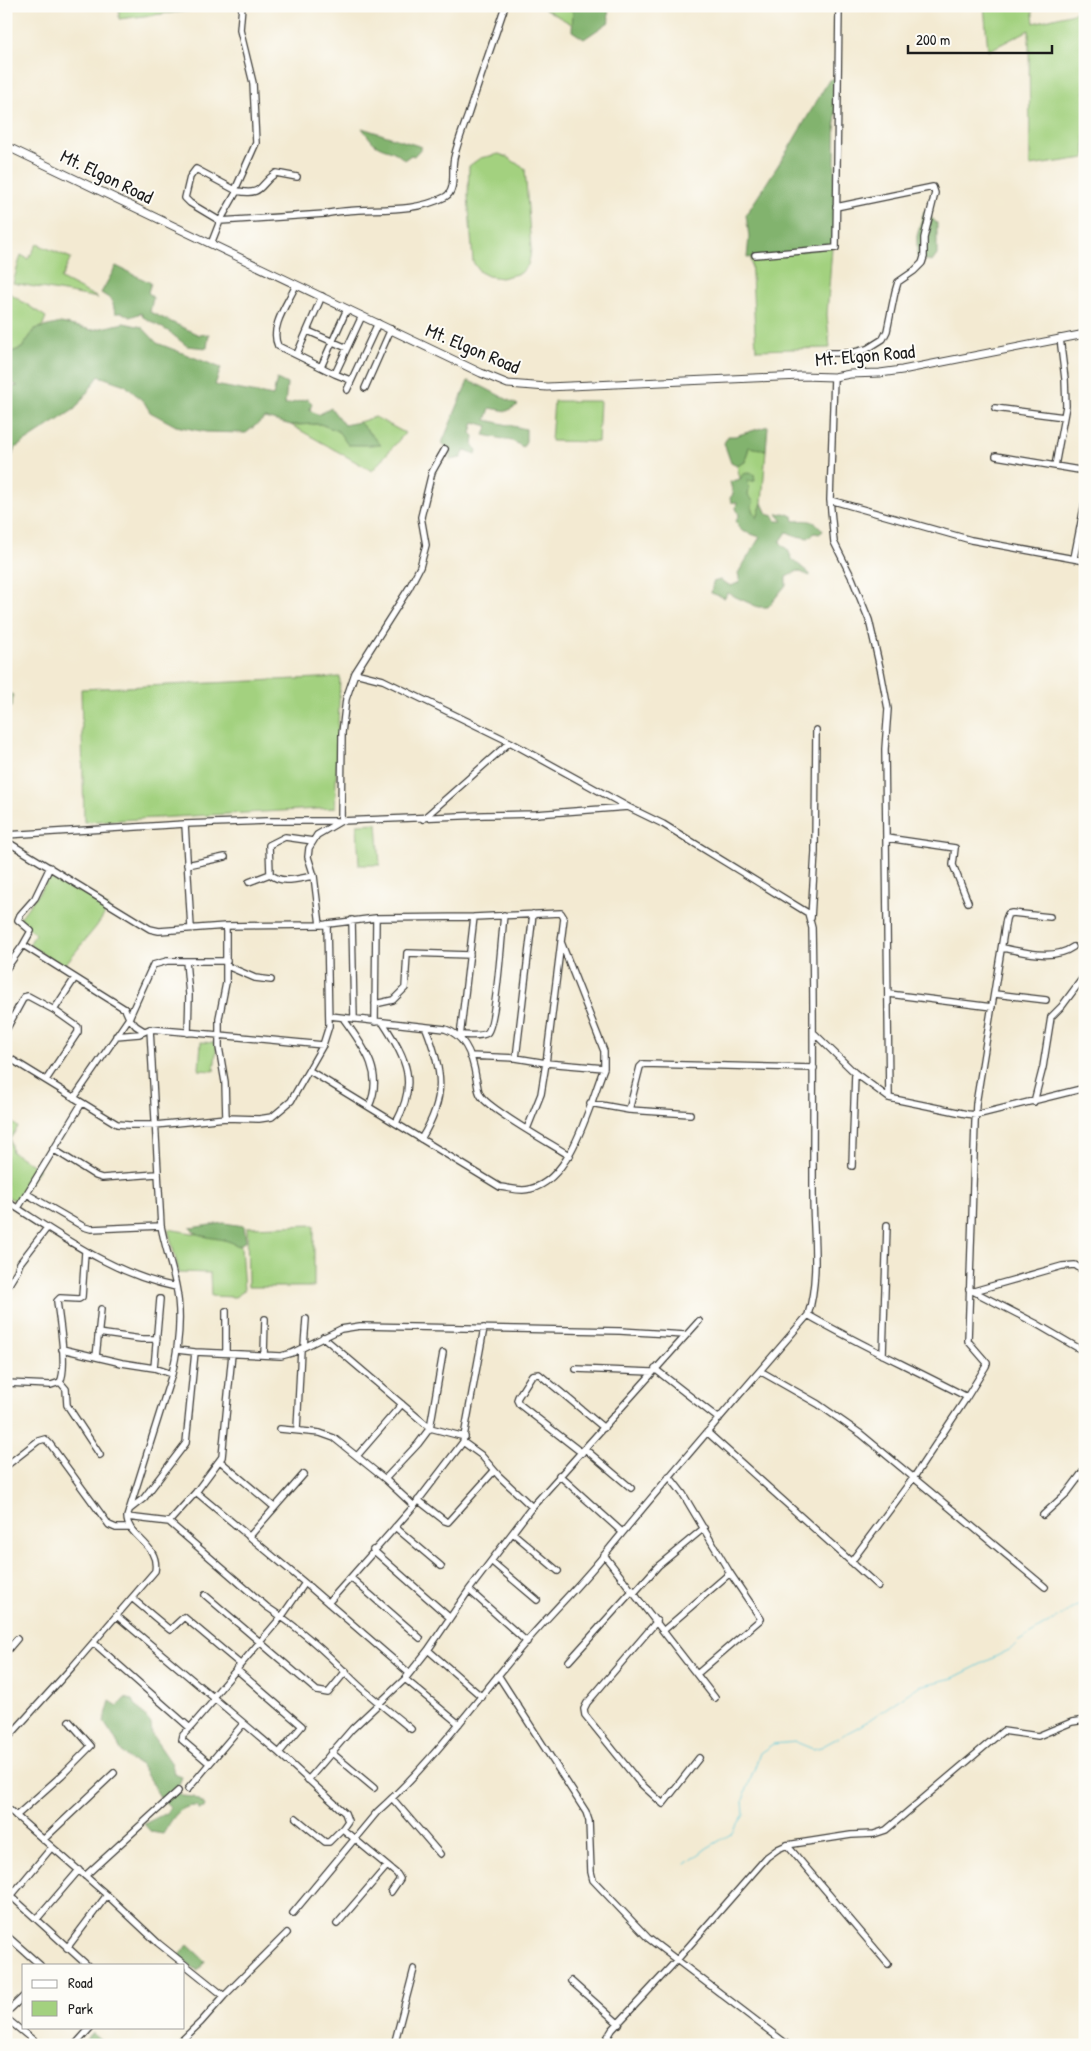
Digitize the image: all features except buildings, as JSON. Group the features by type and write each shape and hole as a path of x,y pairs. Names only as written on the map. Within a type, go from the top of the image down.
{"street":[{"path":"211,244 256,143 253,84 240,30 242,6"},
{"path":"297,177 280,172 276,173 261,189 246,192 236,190 196,169 192,173 186,198 187,201 220,221 325,214 338,211 390,210 415,207 446,197 451,193 452,188 453,160 505,6"},
{"path":"755,255 836,248 838,6"},
{"name":"Mt. Elgon Road","path":"6,146 481,373 516,386 547,387 801,376 834,377 850,374 880,373 1085,334"},
{"path":"829,353 852,353 867,349 884,339 898,282 922,263 924,257 924,238 935,193 933,187 836,207"},
{"path":"296,284 275,328 278,346 350,380"},
{"path":"297,354 322,296"},
{"path":"321,367 347,309"},
{"path":"335,374 362,316"},
{"path":"347,390 378,323"},
{"path":"366,388 392,329"},
{"path":"308,331 347,348"},
{"path":"1055,466 1064,417 1065,379 1060,338"},
{"path":"834,377 830,500 834,542 852,578 869,620 888,709 885,749 889,1098"},
{"path":"995,408 1064,417"},
{"path":"341,821 342,733 346,699 355,673 409,588 420,567 426,545 421,517 432,472 445,448"},
{"path":"996,456 1085,471"},
{"path":"830,500 970,540 1085,561"},
{"path":"1074,558 1085,502"},
{"path":"355,673 383,680 510,742 628,808 663,824 803,908 811,918"},
{"path":"292,1913 377,1812 459,1724 498,1675 604,1555 668,1476 808,1315 814,1286 815,1034 811,918 815,861 816,730"},
{"path":"423,819 510,742"},
{"path":"6,835 185,824 423,819 628,808"},
{"path":"6,1056 117,1124 155,1125 226,1118 272,1117 291,1101 310,1070 328,1032 330,1016 324,924 308,856 317,835 341,821"},
{"path":"185,824 191,928"},
{"path":"313,842 285,837 269,845 270,874 275,878 283,880 314,876"},
{"path":"887,838 955,848 953,864 968,902"},
{"path":"6,841 150,929 159,931 226,926 324,924 376,918 474,917 559,912 563,914 541,1094 528,1129"},
{"path":"187,865 225,857"},
{"path":"6,969 31,931 18,920 20,914 35,898 50,867"},
{"path":"249,882 270,874"},
{"path":"851,1562 914,1476 986,1366 968,1341 976,1115 1006,919 1008,914 1012,913 1050,917"},
{"path":"516,1058 533,914"},
{"path":"460,1036 483,1035 490,1028 495,1001 504,915"},
{"path":"460,1036 474,917"},
{"path":"375,1022 376,918"},
{"path":"352,920 354,1019"},
{"path":"226,926 227,963 219,1018 220,1055 225,1082 226,1118"},
{"path":"310,1070 500,1187 529,1190 538,1187 552,1178 570,1156 604,1068 604,1051 561,940"},
{"path":"23,945 125,1009 129,1018 136,1026 147,1030 323,1045"},
{"path":"1002,948 1053,955 1064,953 1073,947"},
{"path":"375,1004 393,1000 405,988 407,953 470,955"},
{"path":"74,1098 129,1018 153,965 167,961 227,963 255,978 271,980"},
{"path":"186,961 189,995 188,1033"},
{"path":"1034,1102 1043,1067 1050,1017 1062,1006 1084,977"},
{"path":"54,1010 75,978"},
{"path":"889,994 992,1007"},
{"path":"995,994 1046,1000"},
{"path":"6,1030 26,996 54,1010 78,1027 78,1032 46,1080"},
{"path":"330,1016 452,1031 460,1036 466,1045 476,1076 478,1090 482,1098 570,1156"},
{"path":"342,1018 366,1052 372,1066 376,1082 369,1106"},
{"path":"383,1023 399,1046 409,1080 404,1109 396,1123"},
{"path":"421,1139 436,1109 440,1079 437,1057 426,1028"},
{"path":"116,1036 139,1034 147,1030"},
{"path":"6,1740 133,1599 155,1570 156,1563 147,1545 130,1528 126,1517 172,1374 179,1329 176,1287 166,1255 161,1226 147,1030"},
{"path":"815,1034 855,1073 889,1098 976,1115 1084,1090"},
{"path":"470,1056 516,1058 546,1063 604,1068"},
{"path":"629,1110 640,1067 643,1064 814,1068"},
{"path":"852,1166 855,1073"},
{"path":"18,1208 82,1103"},
{"path":"590,1103 629,1110 690,1114"},
{"path":"53,1149 102,1178 157,1174"},
{"path":"27,1194 84,1227 91,1229 161,1226"},
{"path":"6,1201 86,1252 154,1283 176,1287"},
{"path":"883,1355 887,1225"},
{"path":"6,1289 20,1263 47,1228"},
{"path":"60,1382 62,1349 57,1300 59,1298 80,1299 82,1297 86,1252"},
{"path":"971,1290 1062,1266 1075,1265 1085,1272"},
{"path":"971,1290 1085,1352"},
{"path":"154,1368 160,1299"},
{"path":"96,1356 101,1309"},
{"path":"169,1522 220,1461 223,1452 229,1354 226,1311"},
{"path":"808,1315 853,1340 967,1397"},
{"path":"264,1354 265,1319"},
{"path":"297,1430 306,1319"},
{"path":"308,1780 331,1752 405,1679 428,1650 468,1590 532,1507 699,1321"},
{"path":"177,1350 281,1356 340,1329 360,1326 654,1332 685,1335"},
{"path":"328,1603 414,1506 464,1439 484,1328"},
{"path":"98,1333 140,1339 157,1339"},
{"path":"323,1337 430,1428 464,1439 532,1507"},
{"path":"62,1349 154,1368 172,1374"},
{"path":"129,1510 144,1498 186,1443 195,1352"},
{"path":"385,1480 430,1428 443,1352"},
{"path":"576,1369 653,1370 719,1419"},
{"path":"760,1370 818,1404 861,1434 914,1476 947,1507 1045,1587"},
{"path":"604,1428 539,1374 532,1375 517,1400 519,1404 631,1488"},
{"path":"6,1383 51,1385 60,1382"},
{"path":"60,1382 66,1389 67,1405 100,1455"},
{"path":"357,1456 402,1404"},
{"path":"280,1429 327,1435 357,1456 414,1506"},
{"path":"707,1432 878,1586"},
{"path":"6,1466 38,1441 45,1439 109,1525 116,1528 130,1528"},
{"path":"220,1461 274,1507"},
{"path":"1042,1516 1067,1493 1085,1469"},
{"path":"418,1500 448,1522 494,1471"},
{"path":"249,1537 304,1474"},
{"path":"559,1475 622,1532"},
{"path":"668,1476 683,1494 730,1573 761,1619 697,1674"},
{"path":"196,1492 409,1673"},
{"path":"126,1517 169,1522 267,1607 282,1616 411,1729"},
{"path":"396,1527 441,1566"},
{"path":"569,1661 658,1566 704,1528"},
{"path":"513,1533 558,1571"},
{"path":"374,1550 449,1618"},
{"path":"604,1555 634,1591 715,1698"},
{"path":"491,1561 537,1600"},
{"path":"664,1630 730,1573"},
{"path":"351,1578 420,1638"},
{"path":"209,1762 182,1740 183,1735 240,1664 282,1616 305,1583"},
{"path":"468,1590 527,1642"},
{"path":"205,1595 321,1693 331,1691 346,1671"},
{"path":"133,1599 170,1630 184,1617 240,1664"},
{"path":"117,1616 279,1753 345,1813 348,1821 344,1828 329,1842 325,1842 296,1818"},
{"path":"657,1621 587,1703 584,1709 585,1714 639,1782 663,1804 699,1758"},
{"path":"6,1652 17,1639"},
{"path":"94,1643 190,1728"},
{"path":"428,1650 482,1697"},
{"path":"236,1669 302,1726 279,1753"},
{"path":"498,1675 586,1812 589,1821 593,1880 648,1938 788,2045"},
{"path":"405,1679 459,1724"},
{"path":"603,2045 619,2024 767,1857 778,1849 787,1845 851,1835 874,1834 886,1830 1002,1731 1038,1736 1072,1722 1085,1720"},
{"path":"16,1816 62,1775 90,1746 69,1721"},
{"path":"188,1789 243,1724"},
{"path":"331,1752 374,1788"},
{"path":"43,1840 114,1773"},
{"path":"85,1876 178,1791"},
{"path":"392,1798 440,1854"},
{"path":"6,1807 107,1895 158,1943 184,1964"},
{"path":"344,1828 345,1831 400,1879 391,1892"},
{"path":"787,1845 888,1964"},
{"path":"52,1847 11,1894 13,1899 85,1964"},
{"path":"337,1924 387,1866"},
{"path":"37,1919 79,1870"},
{"path":"67,1948 107,1895"},
{"path":"177,2045 286,1933"},
{"path":"6,1936 39,1964"},
{"path":"185,1965 224,1996"},
{"path":"394,2045 414,1969"},
{"path":"571,1981 619,2024"},
{"path":"6,2014 22,1998"},
{"path":"6,2018 39,2045"},
{"path":"75,2045 89,2028"},
{"path":"607,2038 615,2045"}],"green space":[{"path":"119,6 230,6 119,19"},
{"path":"540,6 564,6 573,11 573,25"},
{"path":"564,6 608,6 609,22 584,39 572,31 573,11"},
{"path":"984,6 1032,6 1034,23 1085,10 1085,158 1030,166 1029,30 988,51"},
{"path":"836,77 834,247 747,258 749,237 746,215 789,148 829,80"},
{"path":"362,128 422,147 414,156 411,155 404,160 393,151 375,144"},
{"path":"499,154 525,169 531,248 528,265 521,273 501,278 488,276 480,272 473,262 468,196 469,166 480,158"},
{"path":"924,211 937,223 937,255 932,262 917,257 917,236"},
{"path":"37,244 71,258 61,279 98,298 13,283 21,255 28,259"},
{"path":"832,247 827,315 830,348 756,350 751,257"},
{"path":"116,266 151,283 148,292 153,298 150,312 199,335 209,334 207,348 187,346 168,331 143,317 141,313 130,317 123,313 115,313 112,300 101,293"},
{"path":"6,291 46,317 42,327 35,329 22,348 6,354 6,305 8,304"},
{"path":"61,323 92,330 124,323 142,327 157,343 221,368 215,385 273,396 277,379 287,384 285,405 307,399 312,403 310,410 318,415 331,408 344,425 359,422 381,445 348,445 338,431 320,424 291,425 265,418 246,433 206,432 176,426 150,412 144,402 125,385 99,376 75,409 15,448 6,473 7,387 18,386 6,380 6,374 9,372 6,368 6,354 22,348 35,329"},
{"path":"468,381 518,405 507,411 490,408 486,420 526,429 526,441 523,447 512,441 484,435 488,426 474,422 471,433 474,436 473,446 477,450 476,454 465,450 461,458 450,460 450,450 442,443"},
{"path":"554,401 600,401 598,442 551,441"},
{"path":"375,417 405,433 372,471 291,425 320,424 380,445 359,422"},
{"path":"768,426 766,450 749,447 745,462 737,466 731,463 724,443 728,436 735,436"},
{"path":"749,446 766,450 762,503 757,519 747,495 748,481 740,479 737,466 745,462"},
{"path":"743,474 754,474 755,481 748,481 748,495 754,502 751,507 757,518 762,503 767,514 774,516 776,521 783,521 777,514 784,513 793,516 794,521 814,522 823,531 819,534 815,533 808,538 787,532 780,542 788,550 792,559 810,576 798,571 786,577 786,585 768,607 758,607 727,593 725,598 711,593 713,582 720,580 731,586 740,582 738,573 760,537 742,531 736,521 739,515 736,508 737,503 731,502 730,498 733,494 730,482 740,479"},
{"path":"340,677 335,808 84,822 81,689"},
{"path":"6,692 13,695 12,707 6,709"},
{"path":"377,823 380,865 359,865 357,824"},
{"path":"52,875 109,908 63,967 29,945 35,934 20,918"},
{"path":"201,1042 217,1043 214,1071 199,1070"},
{"path":"6,1118 18,1127 10,1139 12,1152 39,1169 16,1201 6,1196"},
{"path":"224,1223 244,1226 246,1241 238,1246 201,1235 190,1228"},
{"path":"314,1225 314,1287 248,1287 247,1227"},
{"path":"168,1229 210,1236 236,1237 241,1246 244,1291 235,1297 211,1296 210,1273 179,1272"},
{"path":"125,1698 132,1700 151,1724 152,1735 172,1764 174,1774 182,1777 176,1792 182,1796 194,1797 205,1805 204,1808 199,1809 197,1806 190,1806 180,1811 163,1834 151,1832 144,1824 166,1813 170,1807 160,1797 140,1764 123,1754 104,1722 110,1701 118,1706"},
{"path":"188,1945 205,1961 198,1971 178,1956"},
{"path":"92,2033 108,2045 81,2045"}],"waterway":[{"path":"686,1864 707,1848 731,1834 744,1815 743,1800 760,1753 773,1744 796,1742 813,1749 821,1747 860,1726 919,1686 953,1678 1011,1649 1019,1641 1085,1601"}]}
